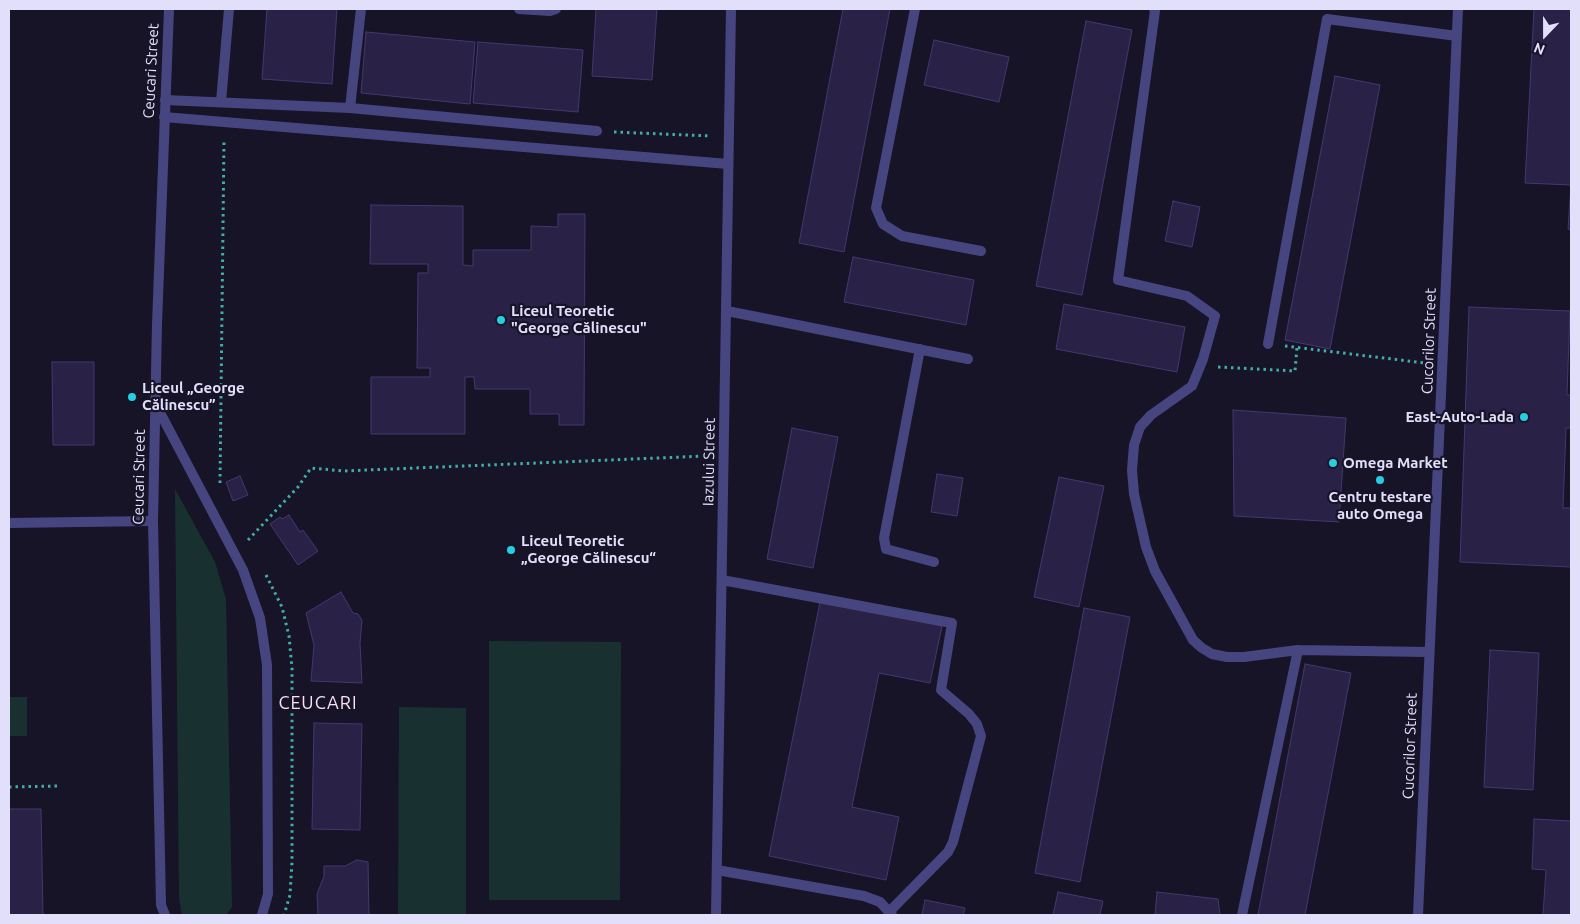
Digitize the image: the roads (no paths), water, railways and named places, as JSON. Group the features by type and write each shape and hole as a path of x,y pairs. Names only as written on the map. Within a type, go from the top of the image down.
{"street":[{"name":"Ceucari Street","path":"161,910 153,521 154,401 169,9"},
{"path":"221,102 229,9"},
{"path":"350,108 361,9"},
{"path":"519,9 550,11 556,9"},
{"name":"Iazului Street","path":"716,915 731,9"},
{"path":"916,9 876,208 883,224 902,236 981,251"},
{"path":"1154,9 1118,280 1187,296 1215,316 1203,359 1192,386 1151,415 1140,427 1134,445 1132,470 1134,494 1146,547 1155,571 1185,627 1202,648 1212,654 1235,657 1298,650 1429,652"},
{"path":"1268,344 1328,19 1322,9"},
{"name":"Cucorilor Street","path":"1418,915 1458,9"},
{"path":"1328,19 1457,36"},
{"path":"165,100 350,108 597,131"},
{"path":"164,116 728,164"},
{"path":"727,311 968,359"},
{"path":"920,349 884,538 886,549 934,562"},
{"path":"154,401 172,438 216,515 244,570 260,618 267,665 268,894 262,915"},
{"path":"9,523 153,521"},
{"path":"717,870 864,896 880,902 891,913 948,852 954,842 981,736 977,724 969,714 942,690 952,624 722,580"},
{"path":"1242,915 1298,650"},
{"path":"161,910 165,915"}],"place":[{"name":"Liceul Teoretic \"George Călinescu\"","path":"501,320"},
{"name":"Liceul „George Călinescu”","path":"132,397"},
{"name":"East-Auto-Lada","path":"1524,417"},
{"name":"Omega Market","path":"1333,463"},
{"name":"Centru testare auto Omega","path":"1380,480"},
{"name":"Liceul Teoretic „George Călinescu“","path":"511,550"}],"district":[{"name":"CEUCARI","path":"318,703"}]}
